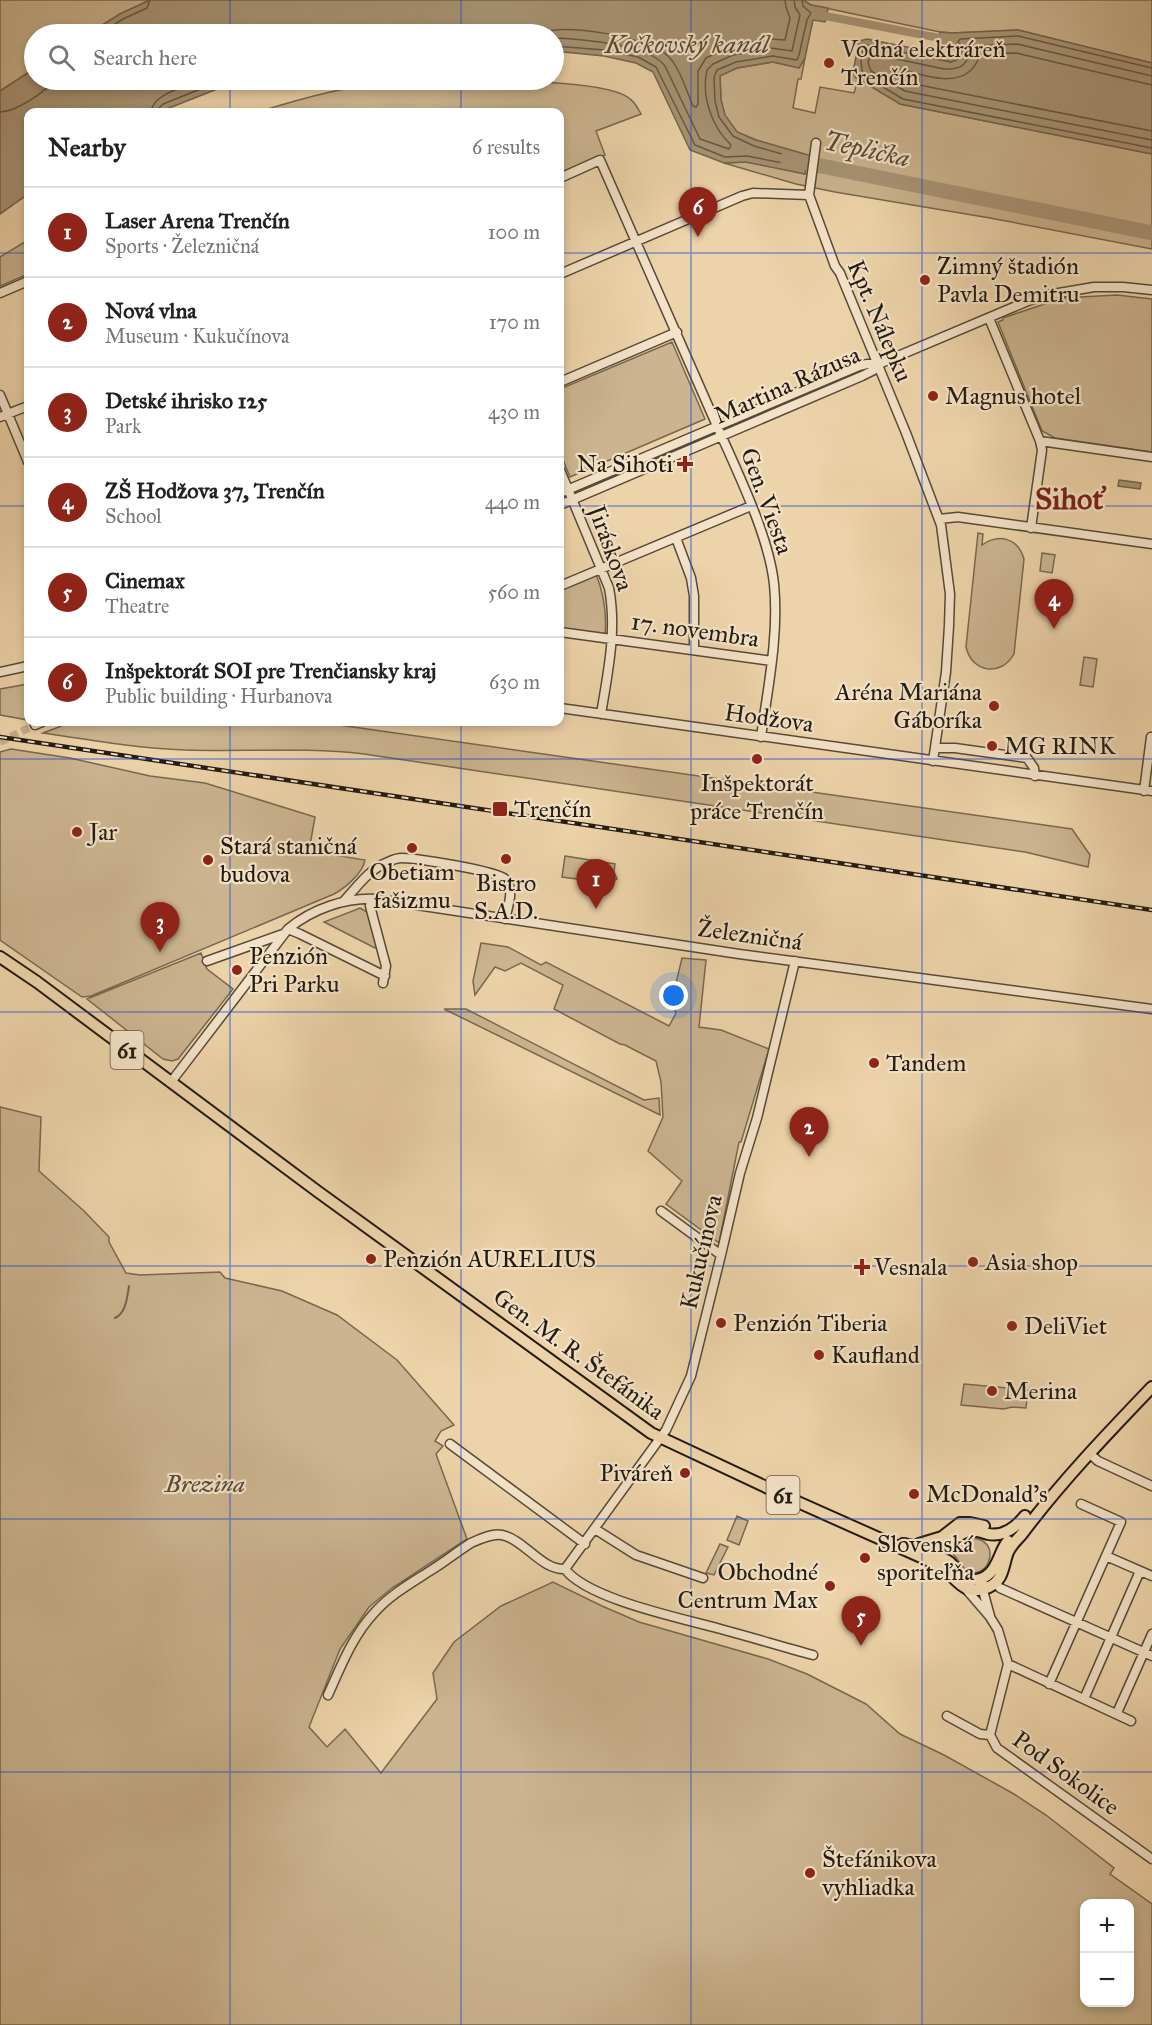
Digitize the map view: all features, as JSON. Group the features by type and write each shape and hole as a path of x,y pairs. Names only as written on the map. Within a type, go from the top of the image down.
{"main road":[{"name":"61","path":"0,957 171,1082"},
{"name":"Gen. M. R. Štefánika","path":"171,1082 660,1438"},
{"name":"61","path":"990,1585 991,1572 1008,1541 1152,1387"},
{"name":"61","path":"660,1438 892,1543 946,1560 961,1576 990,1585"},
{"name":"61","path":"909,1548 935,1549 948,1544 966,1531 980,1531 994,1535 1009,1531 1027,1521"},
{"name":"61","path":"990,1585 1004,1570 1011,1547 1027,1521"},
{"path":"909,1548 942,1537 960,1523 1000,1528 1027,1521"},
{"path":"970,1523 986,1533 996,1545 998,1559"},
{"path":"948,1544 946,1560 950,1575"},
{"name":"61","path":"909,1548 939,1565 965,1588"},
{"path":"965,1588 990,1585"}],"street":[{"name":"Kpt. Nálepku","path":"816,143 808,195 835,266 879,364 939,519 950,594 946,672 933,761"},
{"name":"Gen. Viesta","path":"564,176 600,160 722,436 766,548 774,584 776,632 761,737"},
{"path":"564,272 742,196 753,193 808,195"},
{"path":"0,293 24,283"},
{"path":"879,364 1028,301 1065,290 1106,286 1152,290"},
{"path":"989,318 1040,441 1041,450 1031,528"},
{"path":"564,380 677,332"},
{"name":"Martina Rázusa","path":"564,491 859,366 879,364"},
{"name":"Martina Rázusa","path":"564,503 868,373 879,364"},
{"path":"0,395 4,416 24,454"},
{"path":"4,416 24,408"},
{"path":"1040,441 1152,457"},
{"name":"Jiráskova","path":"564,491 572,500 609,588 613,607 612,639 602,714"},
{"path":"564,584 751,506"},
{"path":"939,519 958,517 1152,544"},
{"path":"676,538 691,578 694,596 694,649"},
{"name":"17. novembra","path":"564,633 772,661"},
{"path":"0,672 24,667"},
{"name":"Hodžova","path":"564,709 1148,791"},
{"path":"1148,791 1151,737"},
{"path":"935,748 1027,758 1034,768 1035,776"},
{"path":"171,1082 286,932 304,917 344,902 366,876 388,862 402,858 501,875 509,885 510,891 505,918"},
{"path":"207,961 286,932 300,934 384,979 386,966 370,906 371,899"},
{"name":"Železničná","path":"344,902 371,899 1152,1010"},
{"name":"Kukučínova","path":"565,1569 666,1430 691,1376 740,1173 757,1118 795,961"},
{"path":"661,1211 722,1255"},
{"path":"450,1444 585,1544"},
{"path":"1090,1454 1098,1461 1152,1486"},
{"path":"1049,1684 1121,1522 1081,1504"},
{"path":"595,1529 636,1556 703,1578"},
{"path":"328,1695 347,1651 374,1613 399,1591 472,1543 487,1537 502,1535 549,1565 565,1569 570,1576 616,1599 653,1612 813,1655"},
{"path":"1106,1556 1152,1576"},
{"path":"1084,1699 1140,1571"},
{"path":"990,1617 987,1602 990,1585 1148,1654"},
{"path":"965,1588 998,1630 1008,1664 1131,1721"},
{"path":"1117,1713 1148,1654 1152,1634"},
{"name":"Pod Sokolice","path":"1008,1664 990,1735 997,1748 1152,1859"},
{"name":"Pod Sokolice","path":"947,1716 980,1734 990,1735"}],"green space":[{"path":"0,0 150,0 104,24 24,24 24,75 0,91"},
{"path":"803,0 1152,0 1152,63 1018,30 940,32 811,5"},
{"path":"805,58 801,79 798,79 793,108 815,113 820,87 854,93 856,87 851,85 854,67 900,104 1152,154 1152,249 990,218 835,192 796,184 724,163 746,162 805,173 808,155 737,132 725,116 721,100 720,75 737,68 773,62 799,68"},
{"path":"564,83 618,92 630,99 641,114 596,131 605,155 564,171 564,108 272,108 340,90 564,90"},
{"path":"24,242 24,276 0,286 0,257"},
{"path":"1117,295 1152,299 1152,452 1055,438 1042,431 998,322 1003,318 1062,298"},
{"path":"672,342 705,419 570,477 564,463 564,387"},
{"path":"865,368 725,430 722,427"},
{"path":"713,432 712,435 576,493 573,491"},
{"path":"978,533 983,534 982,545 995,539 1013,542 1024,559 1014,654 1002,666 995,669 980,667 969,656 966,647"},
{"path":"1042,553 1055,555 1052,573 1040,571"},
{"path":"596,574 604,604 605,635 564,630 564,587"},
{"path":"1084,657 1097,659 1093,687 1080,685"},
{"path":"24,685 24,719 0,715 0,689"},
{"path":"61,726 346,726 1072,829 1090,855 1088,867 1025,852 364,754 320,751 167,749 43,733"},
{"path":"11,749 70,758 150,776 205,783 315,817 309,851 365,860 364,865 353,880 334,894 91,996 82,997 0,940 0,752"},
{"path":"565,856 615,864 614,872 617,879 609,883 562,877"},
{"path":"360,908 367,912 377,945 375,948 324,922"},
{"path":"481,943 508,947 541,965 546,962 669,1026 676,1013 672,1000 682,958 706,960 699,1027 721,1030 769,1049 741,1142 739,1142 719,1243 666,1204 682,1181 648,1151 663,1117 661,1082 656,1061 554,1009 563,985 521,963 505,971 495,967 475,995 473,981"},
{"path":"201,953 207,969 233,989 178,1059 172,1061 163,1059 87,999"},
{"path":"444,1009 466,1009 644,1100 659,1098 660,1115"},
{"name":"Brezina","path":"0,1107 41,1117 39,1171 109,1237 109,1242 126,1273 140,1275 220,1272 225,1278 282,1291 337,1315 397,1360 454,1425 441,1431 435,1441 443,1446 436,1454 467,1539 392,1588 369,1607 340,1649 309,1727 327,1747 345,1729 381,1773 437,1699 433,1673 454,1642 501,1606 553,1582 639,1622 768,1659 807,1674 866,1704 900,1734 944,1755 1014,1794 1046,1815 1114,1868 1110,1874 1152,1904 1152,2025 0,2025"},
{"path":"964,1384 1028,1390 1026,1408 1004,1409 961,1405"},
{"path":"737,1516 748,1521 739,1545 727,1540"},
{"path":"970,1538 981,1540 990,1552 986,1566 974,1573 966,1570 953,1554 959,1543"},
{"path":"720,1544 728,1547 714,1575 706,1573"}],"water":[{"name":"Kočkovský kanál","path":"150,0 803,0 811,5 828,8 825,22 813,20 805,58 799,68 773,62 737,68 720,76 721,100 725,115 737,132 808,155 805,174 746,162 724,163 690,150 653,72 636,63 604,56 564,52 564,24 104,24"},
{"path":"1018,30 1152,63 1152,154 900,104 855,77 854,67 859,41 867,39 951,56 955,55 957,50 938,46 940,32"},
{"path":"24,75 24,90 215,90 169,108 24,108 24,197 0,214 0,91"},
{"path":"1119,480 1141,483 1140,489 1118,486"}],"waterway":[{"name":"Kočkovský kanál","path":"815,14 950,40"},
{"name":"Teplička","path":"787,159 1152,233"},
{"path":"115,1318 124,1309 129,1286"}],"tunnel":[{"path":"0,742 33,726"}],"railway":[{"path":"0,737 1152,910"}],"place":[{"name":"Vodná elektráreň Trenčín","path":"829,63"},
{"name":"Inšpektorát SOI pre Trenčiansky kraj","path":"698,237"},
{"name":"Zimný štadión Pavla Demitru","path":"925,280"},
{"name":"Magnus hotel","path":"933,396"},
{"name":"Na Sihoti","path":"685,464"},
{"name":"ZŠ Hodžova 37, Trenčín","path":"1054,629"},
{"name":"Aréna Mariána Gáboríka","path":"994,706"},
{"name":"MG RINK","path":"992,746"},
{"name":"Inšpektorát práce Trenčín","path":"757,759"},
{"name":"Trenčín","path":"500,809"},
{"name":"Jar","path":"77,832"},
{"name":"Obetiam fašizmu","path":"412,848"},
{"name":"Bistro S.A.D.","path":"506,859"},
{"name":"Stará staničná budova","path":"208,860"},
{"name":"Laser Arena Trenčín","path":"596,909"},
{"name":"Detské ihrisko 125","path":"160,952"},
{"name":"Penzión Pri Parku","path":"237,970"},
{"name":"Tandem","path":"874,1063"},
{"name":"Nová vlna","path":"809,1157"},
{"name":"Penzión AURELIUS","path":"371,1259"},
{"name":"Asia shop","path":"973,1262"},
{"name":"Vesnala","path":"862,1267"},
{"name":"Penzión Tiberia","path":"721,1323"},
{"name":"DeliViet","path":"1012,1326"},
{"name":"Kaufland","path":"819,1355"},
{"name":"Merina","path":"992,1391"},
{"name":"Piváreň","path":"685,1473"},
{"name":"McDonald's","path":"914,1494"},
{"name":"Slovenská sporiteľňa","path":"865,1558"},
{"name":"Obchodné Centrum Max","path":"830,1586"},
{"name":"Cinemax","path":"861,1646"},
{"name":"Štefánikova vyhliadka","path":"810,1873"}],"district":[{"name":"Sihoť","path":"1069,499"}]}
